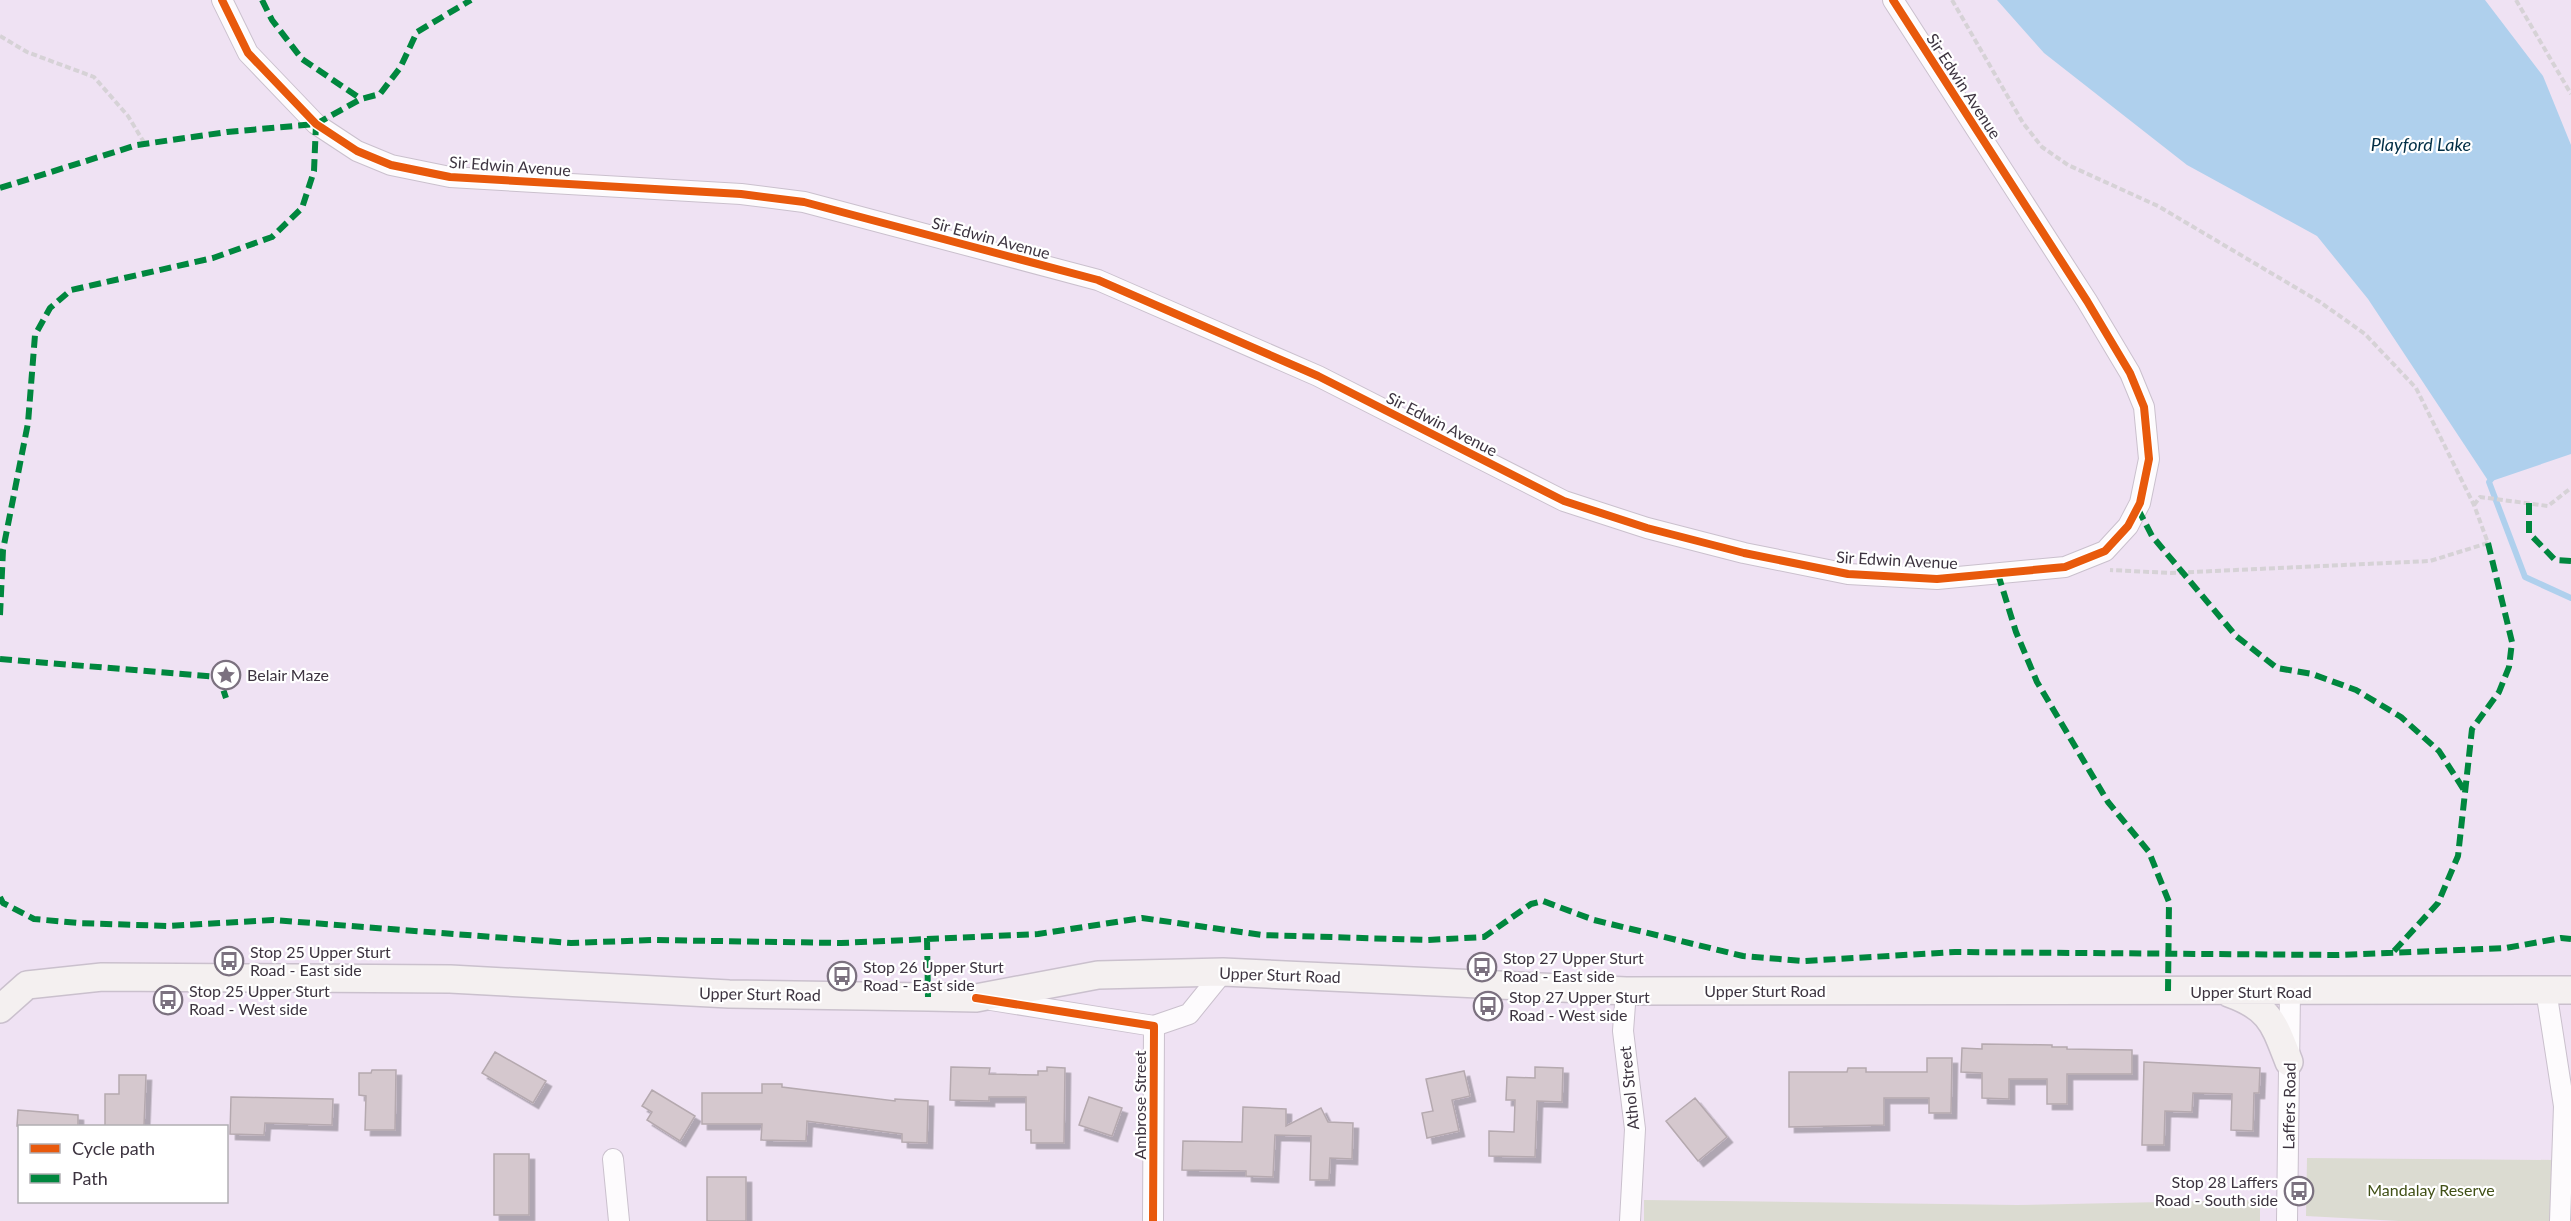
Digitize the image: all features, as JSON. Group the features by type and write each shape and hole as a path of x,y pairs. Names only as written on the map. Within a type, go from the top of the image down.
{"main road":[{"name":"Upper Sturt Road","path":"0,1009 27,985 102,977 450,979 729,994 976,998 1098,975 1223,972 1626,991 2558,990"},
{"path":"2225,992 2252,1002 2274,1022 2289,1062"}],"street":[{"name":"Sir Edwin Avenue","path":"222,0 248,53 316,124 357,151 391,165 450,177 741,194 804,202 1098,280 1318,376 1564,501 1647,528 1744,553 1848,574 1937,579 2065,567 2105,551 2128,526 2140,503 2149,459 2144,407 2130,373 2087,301 1893,0"},
{"path":"976,998 1154,1026 1189,1014 1223,972"},
{"path":"2558,990 2564,1106 2560,1221"},
{"name":"Athol Street","path":"1626,991 1623,1031 1635,1129 1630,1221"},
{"name":"Laffers Road","path":"2287,1221 2290,992"},
{"name":"Ambrose Street","path":"1153,1221 1154,1026"},
{"path":"613,1159 619,1221"}],"path":[{"path":"1952,0 2023,123 2042,147 2068,165 2158,206 2320,302 2365,334 2416,388 2474,506 2488,543 2430,561 2178,573 2100,569"},
{"path":"2516,0 2571,94"},
{"path":"0,36 27,52 94,77 128,116 145,144"},
{"path":"2474,506 2480,497 2548,506 2571,488"}],"green space":[{"name":"Mandalay Reserve","path":"2307,1158 2556,1160 2553,1221 2399,1221 2306,1216"},
{"path":"1644,1200 2017,1205 2260,1200 2260,1221 1644,1221"}],"water":[{"name":"Playford Lake","path":"1997,0 2485,0 2543,76 2571,145 2571,454 2489,482 2368,299 2317,236 2187,165 2044,53"}],"building":[{"path":"1982,1044 2132,1050 2132,1074 2067,1074 2067,1104 2047,1104 2047,1079 2009,1079 2009,1099 1982,1098 1982,1073 1961,1072 1962,1048 1982,1049"},
{"path":"495,1052 546,1081 533,1103 482,1073"},
{"path":"1927,1058 1952,1058 1951,1113 1929,1113 1929,1098 1884,1098 1884,1125 1789,1127 1789,1072 1847,1072 1848,1068 1866,1068 1866,1072 1927,1072"},
{"path":"2144,1062 2260,1068 2259,1093 2254,1093 2253,1131 2231,1130 2232,1094 2193,1093 2192,1112 2165,1111 2164,1145 2142,1145"},
{"path":"951,1067 990,1068 989,1074 1038,1075 1038,1071 1047,1071 1047,1067 1065,1068 1064,1143 1031,1143 1031,1130 1026,1130 1026,1097 989,1097 989,1101 950,1100"},
{"path":"1535,1067 1563,1068 1562,1102 1537,1101 1535,1157 1489,1156 1489,1131 1514,1132 1515,1100 1506,1100 1507,1077 1535,1078"},
{"path":"372,1070 396,1070 395,1130 365,1130 366,1096 359,1095 359,1073 371,1073"},
{"path":"1464,1071 1470,1096 1452,1100 1459,1131 1427,1138 1422,1113 1433,1111 1426,1079"},
{"path":"119,1075 146,1075 144,1125 105,1125 105,1094 119,1094"},
{"path":"762,1084 782,1084 782,1087 895,1101 895,1099 928,1101 927,1143 902,1142 902,1134 807,1121 806,1141 761,1140 762,1124 702,1124 702,1093 762,1093"},
{"path":"652,1090 695,1116 680,1141 647,1120 652,1112 642,1106"},
{"path":"231,1097 333,1099 332,1125 265,1123 264,1135 230,1134"},
{"path":"1089,1097 1122,1108 1112,1136 1079,1125"},
{"path":"1695,1098 1727,1137 1698,1161 1666,1121"},
{"path":"1243,1107 1286,1109 1286,1126 1321,1108 1328,1122 1353,1123 1352,1159 1330,1158 1329,1180 1310,1180 1311,1136 1275,1135 1273,1177 1246,1176 1246,1171 1182,1170 1183,1141 1242,1142"},
{"path":"18,1110 78,1115 78,1125 17,1126"},
{"path":"494,1154 529,1154 529,1215 494,1215"},
{"path":"707,1177 746,1177 746,1221 707,1221"}],"waterway":[{"path":"2493,477 2489,482 2525,577 2571,598"}],"marked path":[{"path":"262,0 272,20 302,59 361,99"},
{"path":"0,188 137,145 227,132 316,124 361,99 380,94 400,68 417,32 471,0"},
{"path":"0,615 3,550 28,423 35,335 50,308 71,290 213,258 272,237 302,208 314,171 316,124"},
{"path":"2529,503 2529,533 2555,560 2571,561"},
{"path":"2138,509 2152,536 2236,636 2277,668 2312,674 2356,690 2401,717 2439,751 2466,793"},
{"path":"2394,951 2438,903 2458,856 2472,729 2499,692 2509,667 2512,642 2488,543"},
{"path":"1998,574 2016,632 2037,682 2108,802 2149,852 2169,902 2168,992"},
{"path":"0,659 219,677 226,698"},
{"path":"0,897 3,903 34,919 78,923 168,926 273,920 571,943 653,940 841,943 1038,934 1142,918 1262,935 1428,940 1484,937 1531,904 1543,901 1594,920 1743,956 1804,961 1955,952 2338,955 2506,948 2561,938 2571,939"},
{"path":"927,938 928,997"}],"cycle path":[{"path":"222,0 248,53 316,124 357,151 391,165 450,177 741,194 804,202 1098,280 1318,376 1564,501 1647,528 1744,553 1848,574 1937,579 2065,567 2105,551 2128,526 2140,503 2149,459 2144,407 2130,373 2087,301 1893,0"},
{"path":"976,998 1154,1026 1153,1221"}],"place":[{"name":"Belair Maze","path":"226,675"},
{"name":"Stop 25 Upper Sturt Road - East side","path":"229,961"},
{"name":"Stop 27 Upper Sturt Road - East side","path":"1482,967"},
{"name":"Stop 26 Upper Sturt Road - East side","path":"842,976"},
{"name":"Stop 25 Upper Sturt Road - West side","path":"168,1000"},
{"name":"Stop 27 Upper Sturt Road - West side","path":"1488,1006"},
{"name":"Stop 28 Laffers Road - South side","path":"2299,1191"}]}
